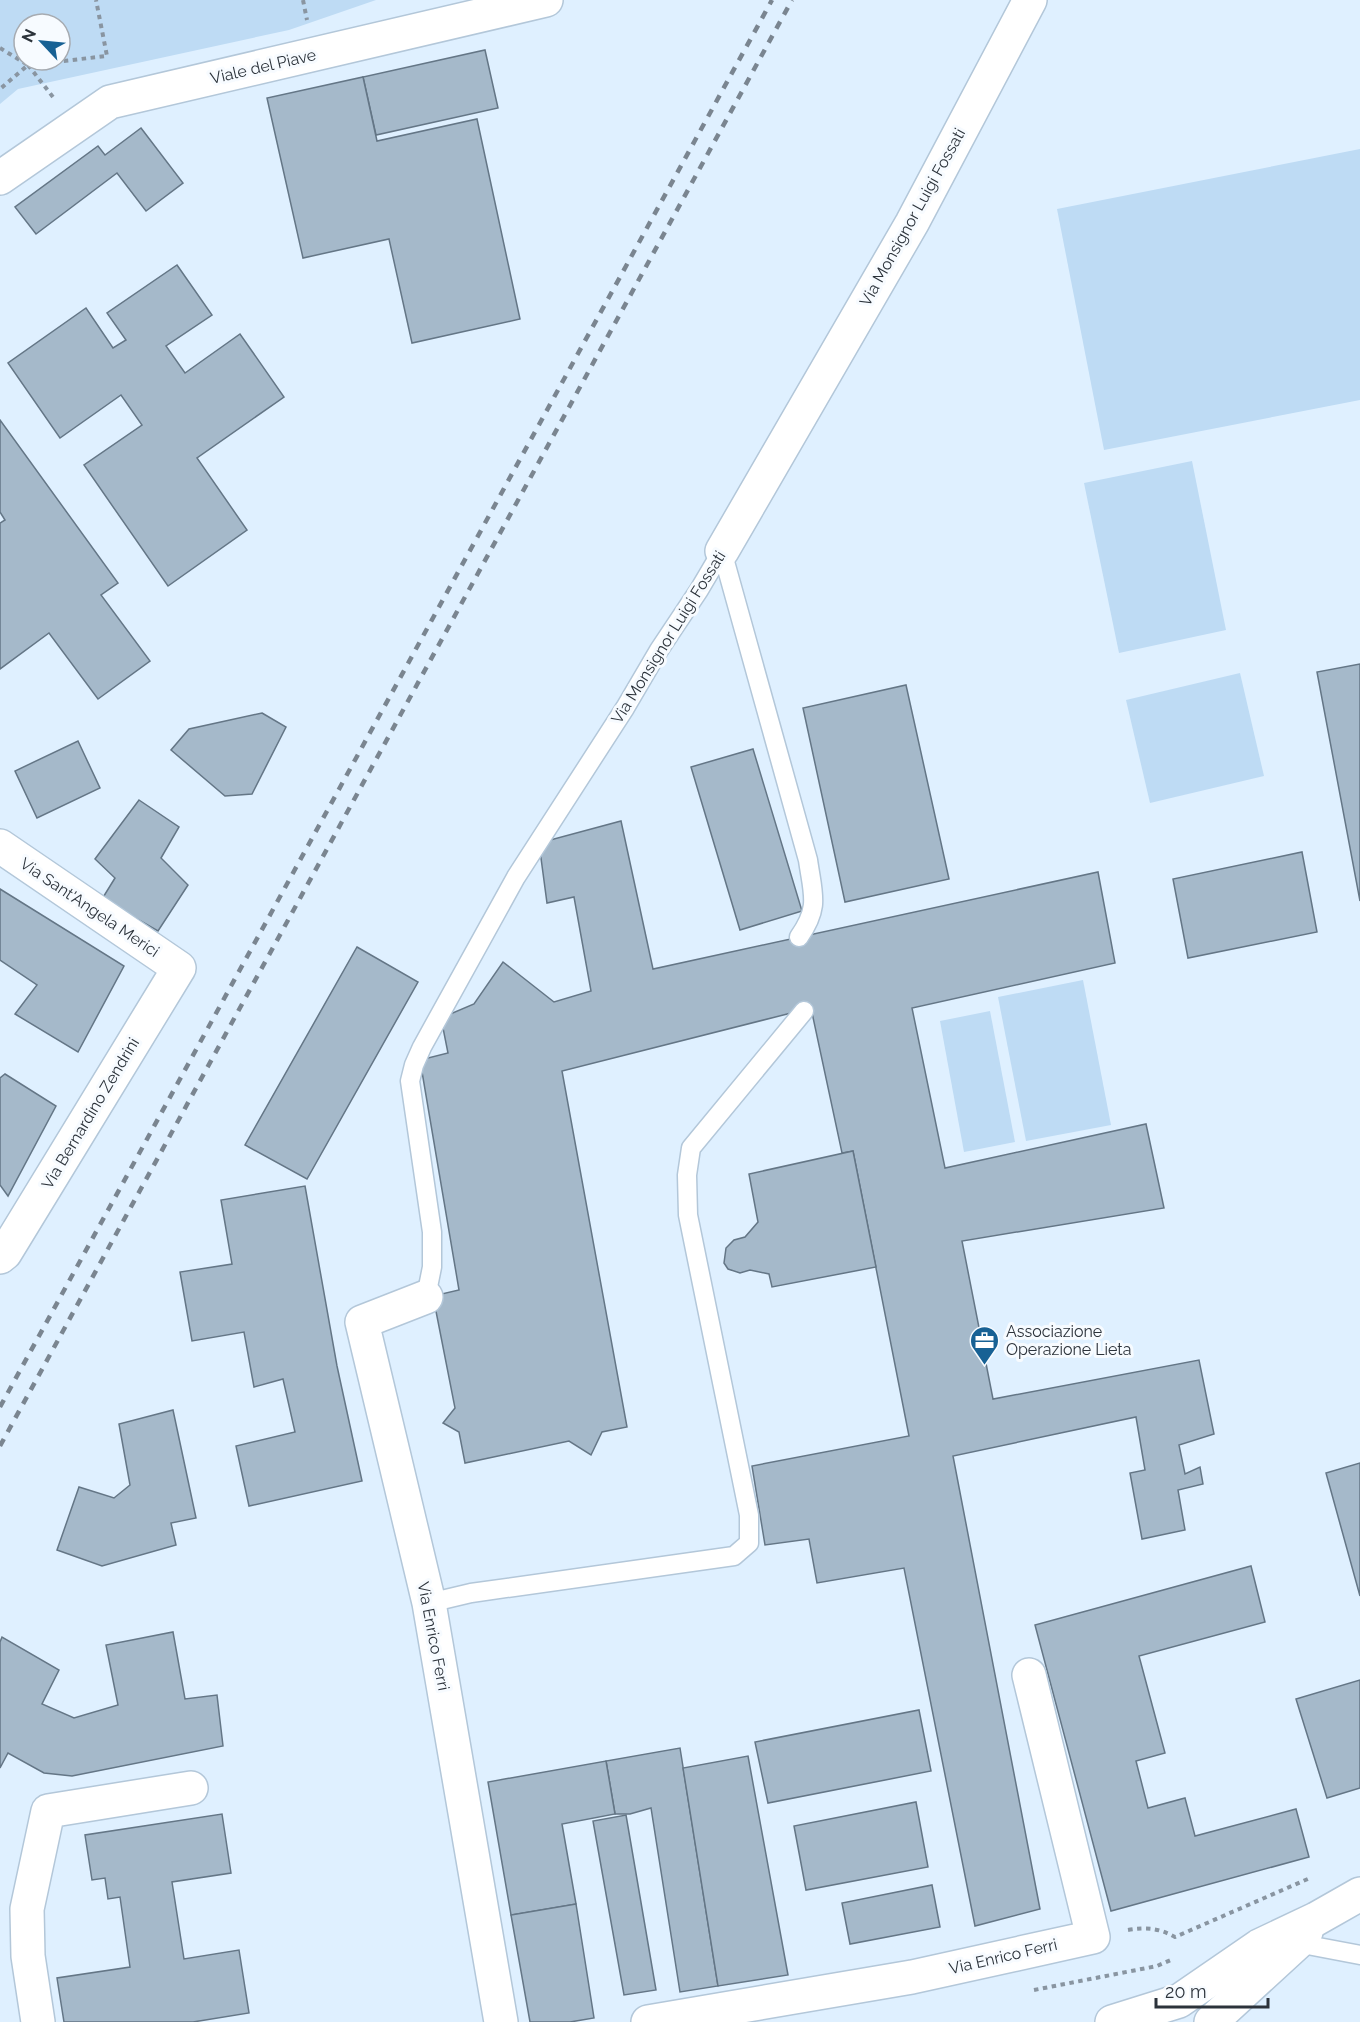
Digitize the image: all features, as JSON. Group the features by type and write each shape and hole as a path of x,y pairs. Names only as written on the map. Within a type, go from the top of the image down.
{"street":[{"name":"Viale del Piave","path":"0,178 110,102 546,0"},
{"name":"Via Monsignor Luigi Fossati","path":"722,551 912,223 1030,0"},
{"name":"Via Sant'Angela Merici","path":"0,846 179,969"},
{"name":"Via Bernardino Zendrini","path":"0,1257 179,969"},
{"name":"Via Enrico Ferri","path":"426,1297 362,1322 429,1603 501,2022"},
{"path":"1029,1675 1093,1936"},
{"path":"38,2022 28,1956 27,1909 48,1811 190,1788"},
{"path":"1211,2022 1306,1931 1360,1894"},
{"path":"1112,2022 1179,2001 1259,1946 1306,1931"},
{"name":"Via Enrico Ferri","path":"648,2022 912,1977 1093,1936"}],"lane":[{"path":"722,551 808,860 814,906 808,923 799,937"},
{"name":"Via Monsignor Luigi Fossati","path":"426,1297 432,1267 432,1232 410,1081 414,1065 516,877 625,708 722,551"},
{"path":"429,1603 471,1593 734,1556 750,1543 749,1515 688,1215 687,1175 692,1148 804,1011"},
{"path":"1306,1931 1360,1955"}],"path":[{"path":"72,60 107,56 96,0"},
{"path":"0,89 20,72"},
{"path":"1093,1936 1143,1928 1163,1930 1175,1937 1320,1874"}],"shaded area":[{"path":"0,0 376,0 289,30 18,89 0,104"},
{"path":"1360,149 1360,400 1104,450 1057,209"},
{"path":"1192,461 1226,630 1119,653 1084,483"},
{"path":"1240,673 1264,776 1150,803 1126,700"},
{"path":"1083,980 1111,1125 1026,1141 998,997"},
{"path":"990,1011 1015,1142 964,1152 940,1021"}],"building":[{"path":"485,50 498,108 376,135 363,77"},
{"path":"363,77 377,141 477,119 520,319 412,343 389,239 303,258 267,98"},
{"path":"141,128 183,183 146,211 117,173 36,234 15,207 98,146 105,155"},
{"path":"177,265 212,315 166,346 185,373 240,334 284,397 197,458 247,530 168,586 84,465 142,425 121,395 60,438 8,363 86,308 113,348 126,340 107,313"},
{"path":"0,420 118,583 101,595 150,661 98,699 49,633 0,669 0,523 5,520 0,512"},
{"path":"1360,664 1360,901 1317,672"},
{"path":"906,685 949,879 845,902 803,708"},
{"path":"262,713 286,727 252,794 225,796 171,750 189,729"},
{"path":"78,741 100,788 37,818 15,771"},
{"path":"753,749 802,911 740,930 691,767"},
{"path":"139,800 179,827 161,858 188,885 158,931 102,899 115,878 95,859"},
{"path":"621,821 653,969 1098,872 1115,963 912,1008 945,1168 1146,1124 1164,1208 962,1241 993,1399 1199,1360 1214,1434 1179,1445 1185,1474 1200,1467 1203,1484 1178,1490 1185,1530 1142,1539 1130,1473 1145,1470 1136,1417 953,1456 1040,1909 975,1926 904,1568 817,1583 809,1539 765,1545 752,1466 909,1436 853,1151 842,1153 811,1008 562,1071 627,1427 602,1432 591,1455 569,1441 465,1463 459,1432 443,1423 455,1408 433,1296 459,1290 420,1060 448,1053 441,1018 474,1004 503,962 554,1002 591,991 574,897 547,903 539,843"},
{"path":"1302,852 1317,932 1188,958 1173,879"},
{"path":"0,889 124,966 78,1052 15,1014 37,985 0,960"},
{"path":"357,947 418,982 307,1179 245,1145"},
{"path":"5,1074 56,1106 8,1196 0,1185 0,1078"},
{"path":"853,1151 876,1267 772,1287 769,1274 750,1270 740,1273 728,1269 724,1263 726,1248 734,1240 745,1237 758,1222 749,1174"},
{"path":"305,1186 337,1366 362,1481 249,1506 236,1446 295,1432 283,1379 254,1387 244,1332 192,1341 180,1272 232,1264 221,1200"},
{"path":"173,1410 196,1518 171,1523 176,1545 102,1566 57,1550 79,1487 114,1498 130,1485 119,1424"},
{"path":"1360,1463 1360,1596 1326,1473"},
{"path":"1251,1566 1265,1622 1139,1656 1165,1753 1136,1761 1148,1808 1185,1798 1195,1836 1296,1809 1309,1857 1111,1911 1035,1625"},
{"path":"173,1632 185,1699 217,1695 223,1746 72,1776 44,1773 8,1753 0,1768 0,1642 2,1637 59,1670 42,1704 74,1718 118,1705 106,1645"},
{"path":"1360,1680 1360,1788 1327,1798 1296,1699"},
{"path":"919,1710 931,1771 768,1803 755,1742"},
{"path":"680,1748 718,1986 680,1992 651,1808 630,1814 615,1814 606,1761"},
{"path":"748,1756 788,1975 718,1986 683,1768"},
{"path":"606,1761 615,1814 562,1824 576,1904 511,1915 488,1782"},
{"path":"916,1802 928,1867 806,1890 794,1826"},
{"path":"222,1814 231,1873 172,1882 184,1959 239,1950 249,2013 193,2022 64,2022 57,1978 130,1967 120,1897 108,1899 105,1878 92,1880 85,1835"},
{"path":"626,1815 656,1990 624,1995 593,1821"},
{"path":"932,1885 940,1927 850,1944 842,1903"},
{"path":"576,1904 594,2018 570,2022 530,2022 511,1915"}],"railway":[{"path":"0,1407 772,0"},
{"path":"0,1446 792,0"}],"place":[{"name":"Associazione Operazione Lieta","path":"985,1366"}]}
